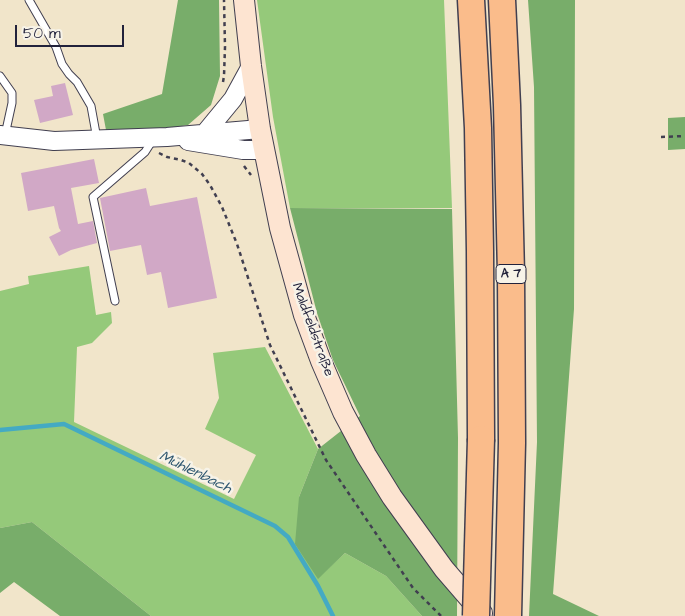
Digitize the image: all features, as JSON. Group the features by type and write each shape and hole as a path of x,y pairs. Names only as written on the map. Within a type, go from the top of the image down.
{"highway":[{"name":"A 7","path":"471,0 479,194 481,439 476,616"},
{"name":"A 7","path":"502,0 508,105 512,443 508,616"}],"main road":[{"name":"Maldfeldstraße","path":"244,0 260,129 287,258 304,315 321,361 366,455 416,533 485,616"}],"street":[{"path":"205,133 233,99 251,66"},
{"path":"3,135 54,141 97,140 161,138 260,129"},
{"path":"161,138 243,150 264,150"}],"lane":[{"path":"29,0 56,47 62,64 68,74 77,82 91,106 97,140"},
{"path":"0,76 12,93 12,103 3,135"},
{"path":"115,301 93,197 161,138"}],"path":[{"path":"222,86 224,76 224,0"},
{"path":"661,137 685,136"},
{"path":"161,138 156,147 161,155 189,163 202,174 222,207 237,244 270,345 326,460 412,588 441,616"}],"green space":[{"path":"178,0 219,0 220,76 211,105 188,125 164,129 106,130 103,114 162,94"},
{"path":"257,0 444,0 452,208 290,208 273,117"},
{"path":"528,0 575,0 574,309 553,594 599,616 529,616 537,442 534,87"},
{"path":"685,117 685,149 668,150 668,118"},
{"path":"290,208 452,209 458,438 457,616 422,616 386,576 345,553 318,579 295,544 299,497 318,449 360,416 333,360 317,313"},
{"path":"89,266 96,315 111,312 112,323 92,343 77,347 74,422 234,499 256,455 205,429 219,398 213,353 265,347 318,449 299,497 318,578 345,553 386,576 422,616 151,616 32,522 0,528 0,291 29,284 28,276"},
{"path":"32,522 151,616 60,616 14,582 0,593 0,528"}],"building":[{"path":"65,83 73,115 40,123 34,100 53,96 51,86"},
{"path":"94,159 99,183 71,188 78,224 93,221 97,243 71,250 59,256 49,237 61,231 54,206 28,211 21,173"},
{"path":"146,188 150,206 197,197 217,298 168,308 161,272 147,275 141,245 110,251 100,198"}],"waterway":[{"name":"Mühlenbach","path":"0,430 64,424 275,526 288,537 318,586 333,616"}]}
